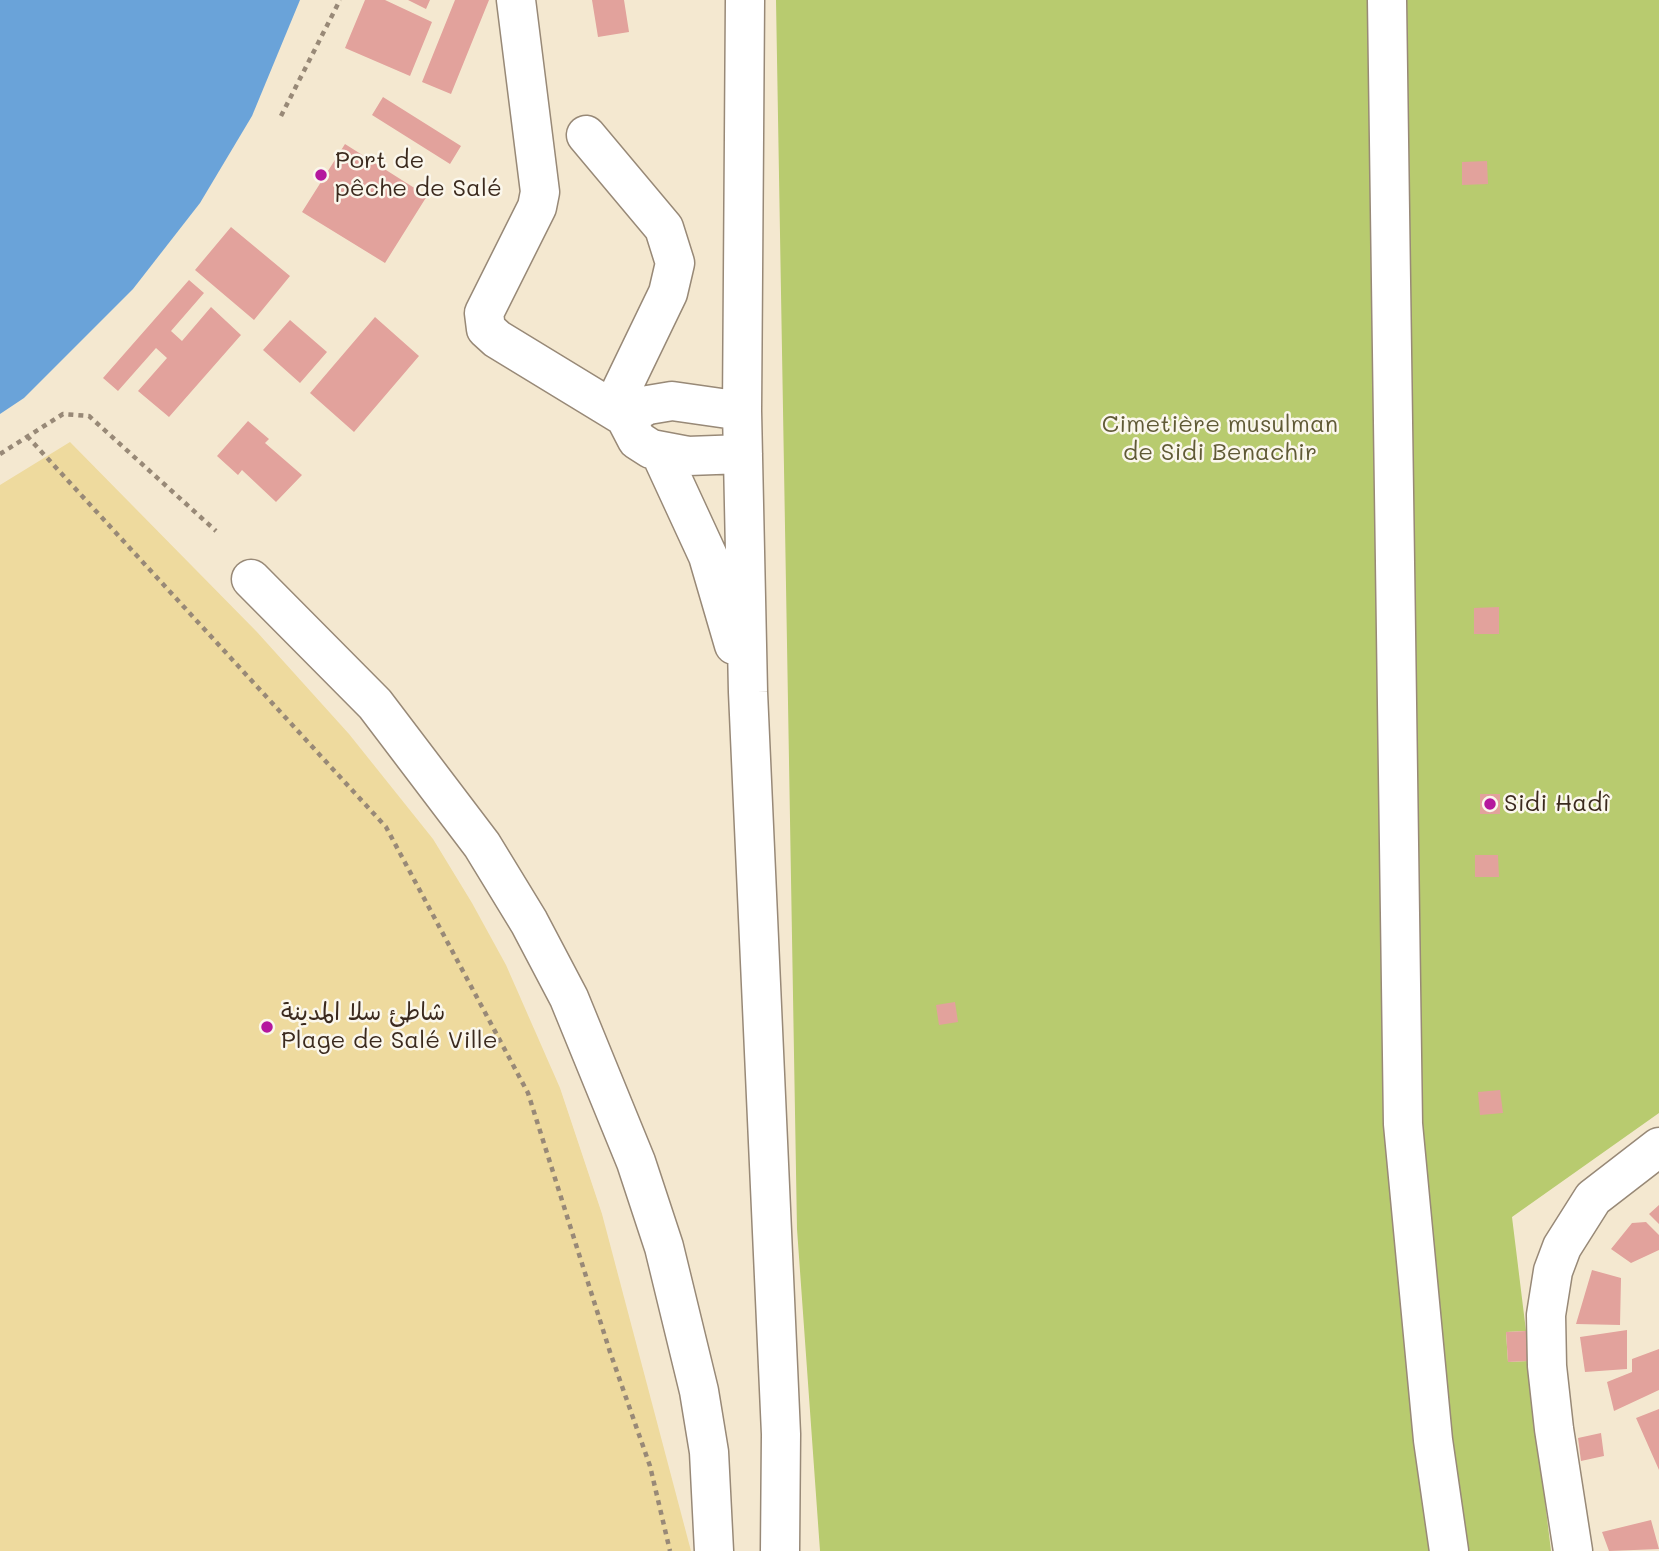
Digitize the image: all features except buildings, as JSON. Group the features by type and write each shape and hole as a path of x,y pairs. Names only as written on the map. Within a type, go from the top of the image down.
{"street":[{"path":"516,0 540,192 537,207 484,313 486,328 497,339 618,413 637,440 660,452 699,457 744,454"},
{"path":"746,0 742,411 748,692 781,1434 780,1551"},
{"path":"1387,0 1403,1124 1433,1440 1449,1551"},
{"path":"586,135 664,228 675,263 668,293 618,413"},
{"path":"618,413 672,401 742,411"},
{"path":"660,452 708,556 748,692"},
{"path":"251,579 375,704 482,845 529,922 569,998 636,1162 664,1247 699,1391 709,1452 714,1551"},
{"path":"1573,1551 1553,1429 1547,1366 1546,1315 1553,1272 1562,1247 1592,1198 1659,1147"}],"path":[{"path":"281,116 340,0"},
{"path":"0,454 63,414 89,416 216,531"},
{"path":"27,436 386,827 528,1093 610,1352 650,1466 670,1551"}],"green space":[{"name":"Cimetière musulman de Sidi Benachir","path":"776,0 1659,0 1659,1113 1512,1217 1526,1331 1506,1332 1508,1362 1528,1361 1551,1551 820,1551 797,1229"}],"sand":[{"name":"شاطئ سلا المدينة Plage de Salé Ville","path":"70,442 257,632 349,734 433,839 472,903 506,965 560,1088 602,1214 691,1551 0,1551 0,485"}],"water":[{"path":"0,0 300,0 252,116 200,203 133,289 24,398 0,414"}],"place":[{"name":"Port de pêche de Salé","path":"321,175"},
{"name":"Sidi Hadî","path":"1490,804"},
{"name":"شاطئ سلا المدينة Plage de Salé Ville","path":"267,1027"}]}
